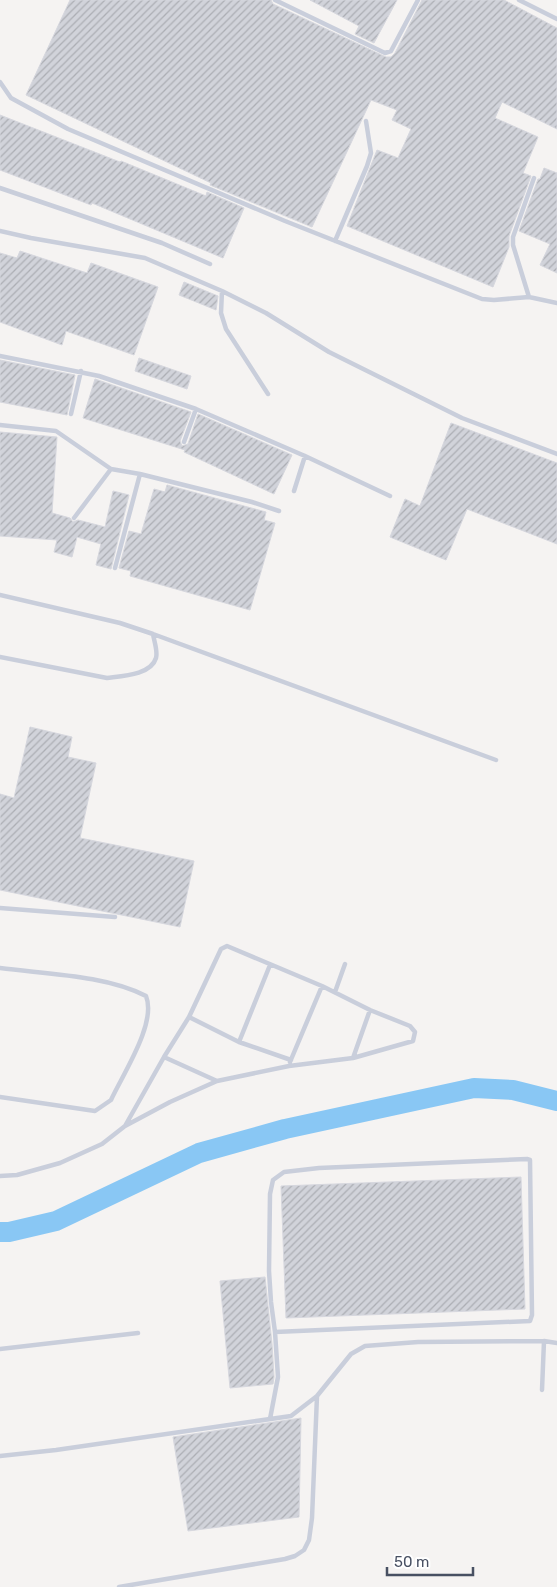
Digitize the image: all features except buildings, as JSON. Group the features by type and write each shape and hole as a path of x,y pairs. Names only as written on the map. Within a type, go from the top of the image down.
{"lane":[{"path":"274,0 385,53 391,51 418,0"},
{"path":"519,0 557,19"},
{"path":"0,82 11,98 68,129 335,241 482,299 494,300 529,297 557,303"},
{"path":"335,241 371,153 366,121"},
{"path":"529,297 513,245 513,237 534,178"},
{"path":"0,188 162,243 210,264"},
{"path":"0,231 145,258 222,291 266,313 329,352 462,418 557,454"},
{"path":"222,291 220,313 226,329 268,394"},
{"path":"0,356 82,372 196,409 305,456 390,496"},
{"path":"71,414 82,372"},
{"path":"184,442 196,409"},
{"path":"0,425 56,431 111,468 252,502 279,511"},
{"path":"294,491 305,456"},
{"path":"74,518 111,468"},
{"path":"114,568 140,474"},
{"path":"0,595 120,623 496,760"},
{"path":"0,657 107,678 124,676 148,669 153,664 157,656 153,634"},
{"path":"0,908 115,917"},
{"path":"0,1176 17,1175 60,1163 102,1144 125,1126 170,1102 217,1081 289,1066 353,1058 413,1041 415,1032 410,1026 370,1010 322,986 224,946 221,948 190,1017 125,1126"},
{"path":"240,1042 270,964"},
{"path":"335,992 345,964"},
{"path":"0,968 93,980 131,988 146,996 150,1005 147,1023 141,1039 110,1100 95,1111 0,1097"},
{"path":"289,1066 322,986"},
{"path":"353,1058 370,1010"},
{"path":"190,1017 240,1042 291,1060"},
{"path":"164,1058 217,1081"},
{"path":"270,1419 278,1377 276,1332 271,1302 268,1234 271,1184 279,1174 320,1168 530,1160 532,1315 530,1320 276,1332"},
{"path":"0,1348 138,1333"},
{"path":"0,1456 56,1450 291,1416 317,1396 351,1354 365,1346 418,1342 544,1341 557,1343"},
{"path":"542,1390 544,1341"},
{"path":"119,1587 285,1559 295,1556 304,1550 309,1540 312,1518 317,1396"}],"waterway":[{"path":"0,1232 9,1232 56,1221 199,1153 285,1129 474,1088 513,1090 557,1101"}]}
